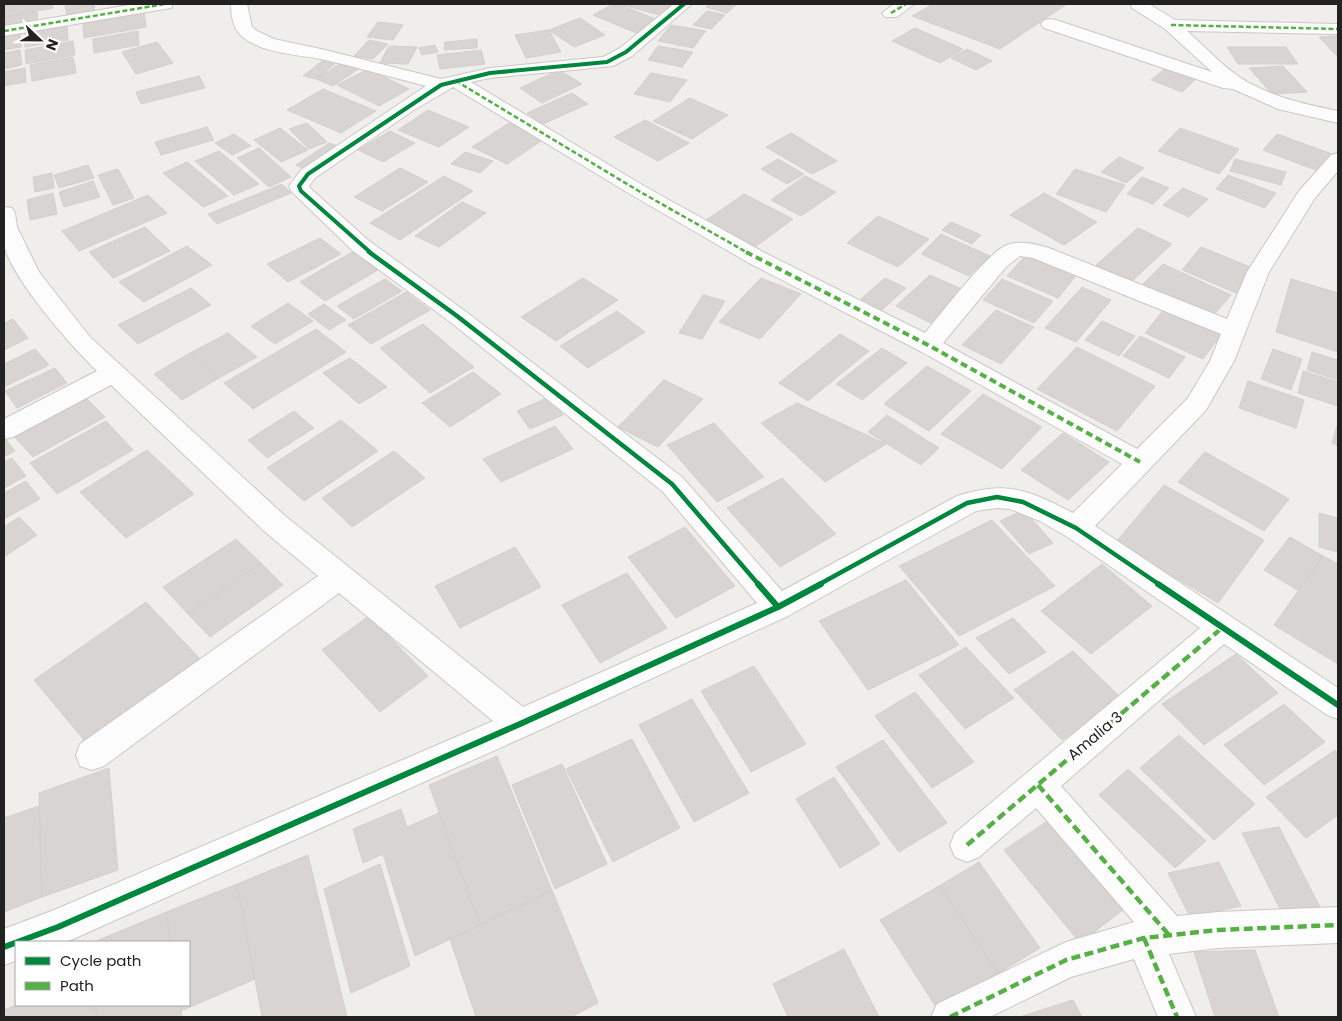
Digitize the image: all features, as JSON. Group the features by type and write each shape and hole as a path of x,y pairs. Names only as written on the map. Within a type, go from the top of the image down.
{"street":[{"path":"4,31 165,4"},
{"path":"239,4 242,26 251,34 264,41 290,49 449,83 757,258 928,345 1140,462"},
{"path":"684,4 659,27 626,52 607,62 490,74 449,83 407,106 308,174 301,180 299,186 301,191 360,245 457,316 672,484 778,607"},
{"path":"891,13 906,4"},
{"path":"1138,4 1171,25 1228,77 1246,89"},
{"path":"1050,24 1246,89 1285,105 1338,116"},
{"path":"1171,25 1338,28"},
{"path":"1179,67 1204,55"},
{"path":"1076,528 1197,404 1222,361 1258,272 1306,195 1338,159"},
{"path":"5,222 29,274 82,343 274,523 520,724"},
{"path":"928,345 998,262 1008,253 1021,248 1041,253 1235,331"},
{"path":"4,430 113,373"},
{"path":"20,941 67,923 520,724 778,607 967,504 982,498 996,496 1012,498 1031,504 1076,528 1338,705"},
{"path":"92,755 340,576"},
{"name":"Amalia 3","path":"967,845 1223,628"},
{"path":"1038,785 1157,936 1177,1017"},
{"path":"950,1017 1066,960 1157,936 1218,930 1338,925"}],"building":[{"path":"52,4 53,8 5,17 4,5"},
{"path":"65,4 94,4 95,12 67,17"},
{"path":"613,4 618,4 658,20 636,33 593,15"},
{"path":"619,4 676,4 663,16"},
{"path":"710,4 737,4 727,13 706,7"},
{"path":"933,4 1067,4 1000,49 912,16"},
{"path":"707,11 725,15 711,29 693,25"},
{"path":"37,12 38,23 4,29 4,18"},
{"path":"144,12 146,27 84,38 83,23"},
{"path":"580,18 605,35 574,47 549,30"},
{"path":"378,22 403,25 393,40 367,37"},
{"path":"67,24 68,40 25,47 25,31"},
{"path":"671,25 706,31 693,48 658,41"},
{"path":"915,28 963,49 940,63 892,41"},
{"path":"549,30 561,52 526,58 515,35"},
{"path":"138,31 139,45 94,53 93,39"},
{"path":"20,32 21,47 4,50 4,35"},
{"path":"1338,36 1338,57 1319,37"},
{"path":"477,39 477,48 444,50 445,42"},
{"path":"369,40 388,44 373,59 354,56"},
{"path":"73,41 75,55 26,64 25,50"},
{"path":"157,42 173,63 136,74 122,52"},
{"path":"435,45 438,52 422,55 419,48"},
{"path":"389,46 417,47 408,64 380,63"},
{"path":"658,46 693,52 682,67 648,60"},
{"path":"1227,47 1286,47 1298,64 1238,64"},
{"path":"967,49 992,61 976,70 951,58"},
{"path":"20,50 22,65 4,69 4,53"},
{"path":"481,50 485,64 440,69 437,55"},
{"path":"73,57 76,73 32,81 30,65"},
{"path":"322,61 335,64 316,79 303,76"},
{"path":"343,62 360,68 333,86 316,79"},
{"path":"1168,66 1198,77 1182,92 1151,80"},
{"path":"1283,66 1307,92 1272,94 1249,68"},
{"path":"25,68 26,82 4,86 4,72"},
{"path":"368,69 409,89 379,106 337,85"},
{"path":"559,70 582,84 542,103 520,88"},
{"path":"651,73 687,80 670,102 634,94"},
{"path":"199,76 205,88 141,104 136,92"},
{"path":"323,89 376,111 341,133 287,110"},
{"path":"572,93 588,104 543,124 527,113"},
{"path":"690,98 728,115 692,139 653,121"},
{"path":"428,110 469,127 439,147 398,130"},
{"path":"645,120 689,143 658,161 614,137"},
{"path":"307,123 327,142 309,149 289,129"},
{"path":"509,123 544,139 507,164 472,147"},
{"path":"207,127 214,140 161,155 155,142"},
{"path":"280,128 308,150 281,162 254,140"},
{"path":"1180,128 1239,149 1219,174 1158,151"},
{"path":"390,131 415,143 383,162 358,150"},
{"path":"791,133 837,161 812,174 766,147"},
{"path":"234,134 251,146 232,155 215,143"},
{"path":"1277,134 1332,154 1318,171 1263,150"},
{"path":"329,143 343,148 309,171 296,165"},
{"path":"259,148 291,177 269,187 237,158"},
{"path":"219,151 259,184 234,195 195,161"},
{"path":"465,152 493,161 480,173 451,164"},
{"path":"1119,157 1144,168 1126,183 1101,172"},
{"path":"778,159 804,174 787,184 761,169"},
{"path":"1235,159 1286,172 1281,185 1230,171"},
{"path":"187,162 228,196 203,207 163,173"},
{"path":"88,165 94,178 59,188 54,175"},
{"path":"400,168 428,182 382,211 354,197"},
{"path":"118,169 134,198 113,205 98,175"},
{"path":"1075,169 1125,185 1106,212 1056,194"},
{"path":"52,173 54,188 35,192 33,177"},
{"path":"1228,175 1276,193 1265,208 1216,189"},
{"path":"444,176 473,191 400,240 370,223"},
{"path":"805,176 836,192 801,216 771,200"},
{"path":"1142,177 1169,188 1153,204 1127,194"},
{"path":"93,181 100,197 64,207 59,192"},
{"path":"282,184 291,193 217,224 208,214"},
{"path":"1183,188 1208,199 1189,217 1163,205"},
{"path":"53,193 57,214 30,220 27,200"},
{"path":"1044,193 1097,222 1064,245 1010,215"},
{"path":"744,194 793,219 755,247 705,221"},
{"path":"148,195 167,213 79,251 62,231"},
{"path":"462,202 486,213 439,247 415,236"},
{"path":"878,216 929,239 898,267 847,243"},
{"path":"951,222 981,235 972,244 942,230"},
{"path":"145,227 170,251 113,278 89,252"},
{"path":"1138,228 1172,244 1131,282 1096,265"},
{"path":"941,234 990,256 969,276 921,254"},
{"path":"320,238 341,254 288,282 267,264"},
{"path":"187,246 212,265 144,302 119,282"},
{"path":"1201,247 1253,268 1236,293 1182,270"},
{"path":"352,252 378,270 325,301 300,282"},
{"path":"1025,256 1075,277 1058,298 1007,276"},
{"path":"1163,264 1231,295 1212,317 1143,284"},
{"path":"930,275 964,290 931,323 896,306"},
{"path":"583,278 618,300 556,341 521,317"},
{"path":"761,278 801,294 760,339 719,322"},
{"path":"885,278 906,288 882,310 861,299"},
{"path":"385,279 402,291 354,319 337,306"},
{"path":"1002,279 1053,301 1034,323 983,300"},
{"path":"1291,279 1338,293 1338,352 1276,332"},
{"path":"1082,287 1111,300 1076,342 1045,328"},
{"path":"191,288 211,305 138,344 118,325"},
{"path":"406,292 430,310 371,344 348,325"},
{"path":"703,295 725,301 702,339 679,333"},
{"path":"288,303 313,321 275,344 251,326"},
{"path":"324,304 346,320 329,330 308,314"},
{"path":"1165,308 1222,333 1203,359 1145,333"},
{"path":"996,310 1034,327 1001,364 962,345"},
{"path":"617,311 645,332 588,368 560,346"},
{"path":"13,319 28,338 4,350 4,323"},
{"path":"1102,321 1135,336 1119,356 1085,340"},
{"path":"423,324 474,367 430,393 380,348"},
{"path":"316,329 346,352 253,409 224,383"},
{"path":"228,333 257,357 219,378 190,353"},
{"path":"840,334 869,351 808,401 779,383"},
{"path":"1140,336 1185,357 1169,378 1123,356"},
{"path":"1077,347 1155,386 1117,431 1037,389"},
{"path":"882,348 907,363 862,400 836,384"},
{"path":"35,349 49,365 4,387 4,364"},
{"path":"1273,349 1302,359 1291,390 1261,379"},
{"path":"1312,352 1338,360 1338,380 1307,370"},
{"path":"190,353 219,378 182,400 154,374"},
{"path":"350,358 387,387 359,404 323,373"},
{"path":"927,366 971,391 929,431 884,404"},
{"path":"55,368 67,383 17,408 5,391"},
{"path":"1303,371 1338,382 1338,406 1298,393"},
{"path":"473,372 501,394 450,427 422,403"},
{"path":"664,380 703,399 658,447 618,427"},
{"path":"1248,381 1304,400 1296,428 1239,408"},
{"path":"82,394 105,417 33,457 11,433"},
{"path":"983,394 1042,427 1002,469 941,434"},
{"path":"549,397 563,415 530,429 517,411"},
{"path":"797,403 886,444 825,482 761,423"},
{"path":"294,411 314,428 267,458 248,440"},
{"path":"887,415 939,448 921,465 868,432"},
{"path":"341,420 378,451 304,501 267,468"},
{"path":"106,421 133,450 57,494 30,463"},
{"path":"714,423 764,477 717,502 667,445"},
{"path":"1338,423 1338,446 1332,443"},
{"path":"555,426 573,449 501,482 483,459"},
{"path":"1063,433 1109,462 1068,500 1021,470"},
{"path":"4,437 15,451 4,457"},
{"path":"147,450 194,494 126,538 80,492"},
{"path":"394,451 425,478 352,527 322,498"},
{"path":"1205,452 1289,499 1264,531 1178,482"},
{"path":"12,458 26,476 4,488 4,462"},
{"path":"782,478 836,534 780,567 727,508"},
{"path":"26,481 40,499 4,519 4,493"},
{"path":"1164,485 1264,540 1218,603 1116,542"},
{"path":"1024,510 1053,543 1029,554 1000,521"},
{"path":"1319,513 1338,518 1338,552 1319,547"},
{"path":"19,517 37,535 4,557 4,527"},
{"path":"992,520 1055,586 959,636 899,566"},
{"path":"685,527 735,586 676,618 628,557"},
{"path":"1290,537 1323,556 1299,591 1264,570"},
{"path":"236,539 261,563 188,614 163,587"},
{"path":"515,547 541,587 460,628 435,586"},
{"path":"1323,556 1338,564 1338,664 1274,625"},
{"path":"261,563 283,585 210,637 188,614"},
{"path":"1102,564 1152,606 1091,654 1041,611"},
{"path":"627,573 667,628 600,663 562,605"},
{"path":"906,580 959,645 868,690 819,621"},
{"path":"146,602 203,662 89,746 34,680"},
{"path":"369,616 428,676 380,712 322,650"},
{"path":"1013,618 1046,652 1009,674 976,638"},
{"path":"966,647 1014,698 965,729 919,675"},
{"path":"1073,651 1122,699 1062,740 1014,690"},
{"path":"1236,654 1278,693 1204,745 1162,704"},
{"path":"754,666 806,744 751,772 701,691"},
{"path":"915,692 974,762 932,788 875,716"},
{"path":"692,699 749,793 694,822 639,725"},
{"path":"1284,704 1325,742 1264,785 1224,745"},
{"path":"1179,735 1255,804 1214,840 1140,768"},
{"path":"632,739 680,828 613,862 566,769"},
{"path":"883,740 947,823 899,852 836,767"},
{"path":"1335,750 1338,754 1338,815 1306,838 1266,797"},
{"path":"497,756 552,890 480,925 429,785"},
{"path":"562,764 607,864 555,889 512,785"},
{"path":"109,768 118,870 42,897 39,793"},
{"path":"1128,769 1206,841 1175,868 1099,795"},
{"path":"834,777 880,844 840,868 796,799"},
{"path":"39,806 42,897 4,912 4,818"},
{"path":"401,809 407,827 439,813 480,925 415,956 383,854 363,863 353,829"},
{"path":"1052,818 1128,906 1080,943 1004,850"},
{"path":"1279,827 1325,917 1287,923 1242,833"},
{"path":"308,855 347,1017 262,1017 237,884"},
{"path":"979,862 1040,948 999,973 939,886"},
{"path":"1219,862 1241,906 1190,917 1168,873"},
{"path":"380,864 410,966 351,993 324,889"},
{"path":"237,884 255,979 181,1011 180,1006 190,1006 190,941 171,941 166,912"},
{"path":"939,886 999,973 938,1010 880,920"},
{"path":"552,890 598,1003 571,1017 476,1017 450,939"},
{"path":"166,912 171,941 96,941"},
{"path":"844,949 879,1017 788,1017 773,984"},
{"path":"1255,950 1279,1017 1215,1017 1194,952"},
{"path":"1073,1000 1082,1017 1019,1017"},
{"path":"15,1006 95,1006 97,1017 4,1017 4,1010"},
{"path":"95,1006 180,1006 182,1017 97,1017"}],"marked path":[{"path":"4,31 165,4"},
{"path":"891,13 906,4"},
{"path":"1171,25 1338,29"},
{"path":"456,81 637,190 757,258 928,345 1140,462"},
{"path":"967,845 1223,627"},
{"path":"1038,785 1169,935"},
{"path":"950,1017 1066,960 1144,938 1218,930 1338,925"},
{"path":"1144,938 1177,1017"}],"cycle path":[{"path":"684,4 626,52 607,62 490,73 441,85 308,174 299,186 301,191 360,245 457,316 672,484 778,607"},
{"path":"20,941 58,927 520,724 778,607 967,503 982,498 1010,498 1023,502 1076,528 1338,705"},
{"path":"4,947 15,943"}]}
